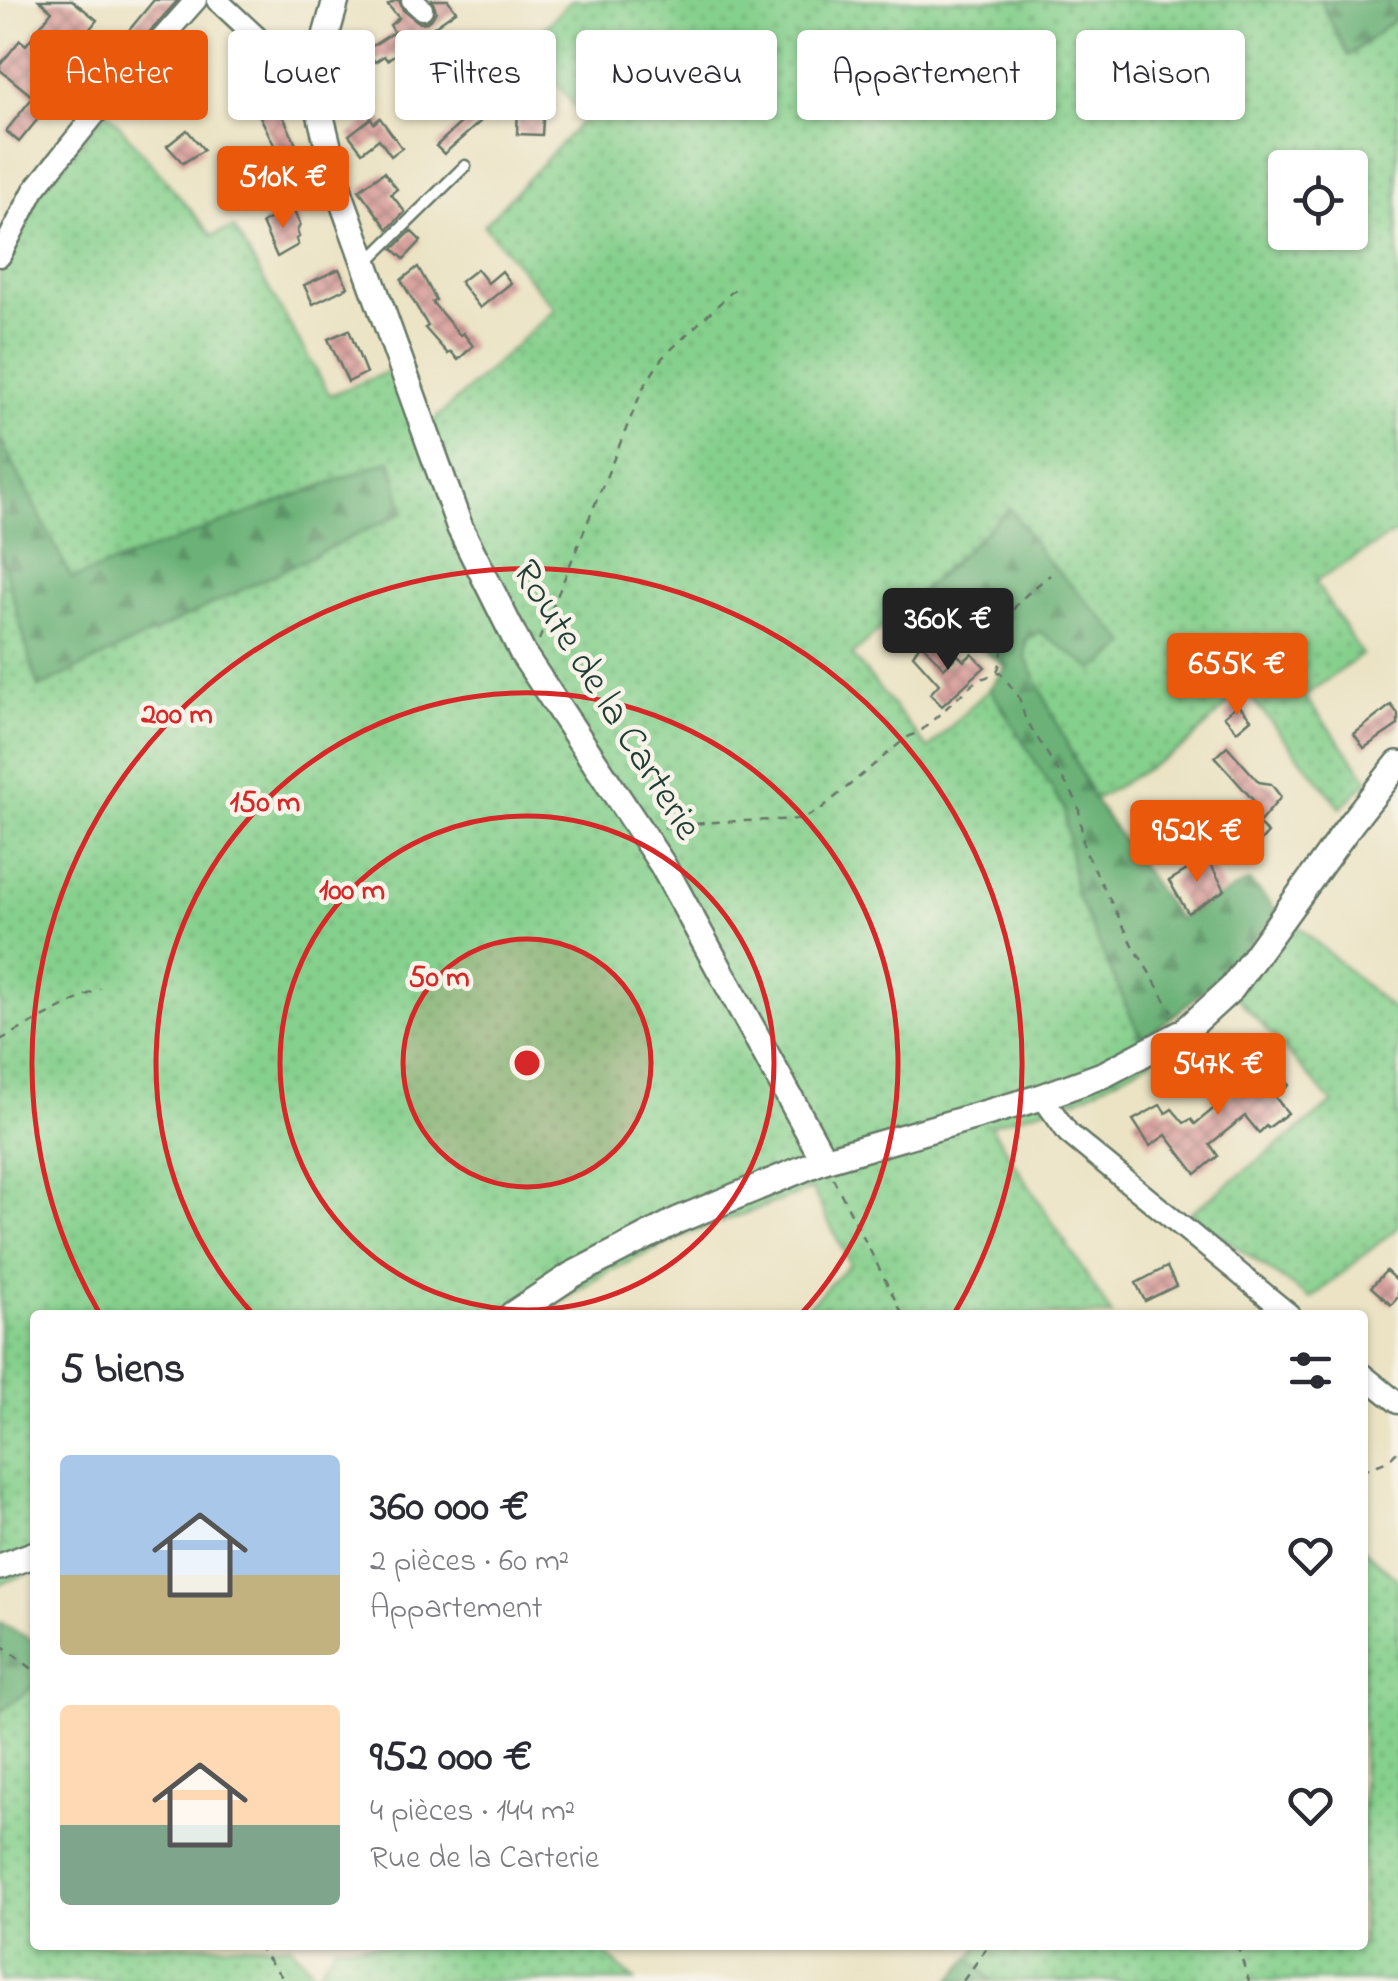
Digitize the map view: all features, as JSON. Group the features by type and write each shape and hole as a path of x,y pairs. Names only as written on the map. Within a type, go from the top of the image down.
{"street":[{"path":"0,256 34,190 105,102 196,0"},
{"path":"328,30 336,0"},
{"path":"228,2 252,30"},
{"name":"Route de la Carterie","path":"322,120 340,194 460,528 524,654 638,824 824,1160"},
{"path":"520,1310 572,1275 678,1220 824,1160 1042,1097 1105,1074 1184,1032 1232,988 1398,764"},
{"path":"1042,1097 1068,1133 1284,1310"},
{"path":"1368,1379 1398,1404"},
{"path":"0,1567 30,1556"}],"lane":[{"path":"365,264 466,166"}],"path":[{"path":"524,654 538,642 643,388 662,358 738,286"},
{"path":"997,673 1004,629 1015,604 1050,575"},
{"path":"638,824 657,828 804,818 822,808 906,738 922,730 976,680 1000,672 1019,697 1024,718 1078,803 1084,849 1133,945 1184,1032"},
{"path":"0,1040 100,988"},
{"path":"824,1160 900,1310"},
{"path":"1368,1469 1388,1461 1398,1451"},
{"path":"0,1644 30,1666"},
{"path":"261,1950 285,1981"},
{"path":"962,1981 985,1950"},
{"path":"1239,1950 1249,1981"}],"green space":[{"path":"571,0 1320,0 1348,56 1398,17 1398,531 1315,582 1362,655 1304,696 1369,780 1341,808 1244,689 1185,746 1094,800 1026,659 1025,642 1039,630 1127,644 1042,555 1010,509 852,655 928,749 990,688 1065,808 1075,890 1151,1060 1079,1098 990,1125 1109,1310 804,1310 850,1264 812,1189 688,1234 607,1272 550,1310 30,1310 30,1573 0,1584 0,276 12,239 40,191 99,120 115,120 212,235 234,228 330,395 393,370 428,426 555,309 484,225 583,120 777,120 777,30 576,30 576,109 556,82 556,30 543,30"},
{"path":"1320,0 1398,0 1398,17 1348,56"},
{"path":"0,438 72,579 391,460 404,512 38,688 0,551"},
{"path":"1010,508 1042,555 1128,644 1094,670 1039,631 1025,642 1026,659 1094,800 1178,919 1249,881 1279,913 1197,996 1141,1039 1075,890 1064,808 990,688 1006,667 915,598"},
{"path":"1293,922 1398,1014 1398,1227 1311,1299 1189,1214 1333,1103 1235,995"},
{"path":"1368,1553 1398,1580 1398,1981 992,1981 970,1958 976,1950 1368,1950"},
{"path":"0,1622 30,1639 30,1689 0,1712"},
{"path":"30,1689 30,1950 295,1950 316,1976 332,1950 601,1950 635,1981 0,1981 0,1712"},
{"path":"970,1958 992,1981 949,1981"}],"building":[{"path":"39,0 72,0 97,20 89,30 37,30 52,11"},
{"path":"154,0 178,0 151,30 129,30"},
{"path":"399,0 403,10 420,23 433,17 436,11 432,0 448,0 456,11 429,30 395,30 395,54 375,62 375,44 394,32 390,25 399,18 388,5"},
{"path":"20,40 26,45 30,40 30,95 0,70"},
{"path":"30,101 30,120 37,120 19,142 6,131"},
{"path":"380,118 402,148 391,156 379,139 362,152 349,135 368,120 374,123"},
{"path":"262,120 285,120 307,183 277,199 265,173 280,166 273,151 276,149"},
{"path":"464,120 482,120 444,154 436,146"},
{"path":"517,120 543,120 542,135 517,134"},
{"path":"187,130 204,150 183,163 167,146"},
{"path":"384,172 397,189 391,194 405,212 388,229 359,190"},
{"path":"292,206 300,225 298,245 277,257 262,223"},
{"path":"411,231 421,241 404,259 393,249"},
{"path":"418,267 436,300 432,302 473,346 458,360 425,328 428,326 401,280"},
{"path":"339,269 348,287 313,304 304,285"},
{"path":"477,269 488,283 502,271 511,283 480,308 460,282"},
{"path":"349,330 366,373 348,382 328,339"},
{"path":"921,643 944,668 958,655 964,661 972,654 985,667 942,706 930,694 939,684 913,655"},
{"path":"1238,704 1251,719 1237,731 1224,716"},
{"path":"1391,705 1398,714 1398,725 1364,748 1354,734"},
{"path":"1227,746 1259,782 1271,784 1281,797 1258,824 1268,833 1251,852 1240,833 1206,854 1200,844 1222,828 1225,833 1253,800 1215,757"},
{"path":"1207,858 1225,890 1188,913 1169,881"},
{"path":"1272,1061 1289,1085 1275,1097 1288,1113 1259,1133 1245,1116 1210,1144 1218,1156 1196,1174 1166,1135 1150,1146 1133,1120 1160,1105 1166,1113 1172,1109 1184,1123 1191,1119 1195,1124"},
{"path":"1167,1267 1176,1286 1145,1301 1136,1283"},
{"path":"1386,1271 1398,1282 1398,1297 1391,1305 1371,1287"}]}
